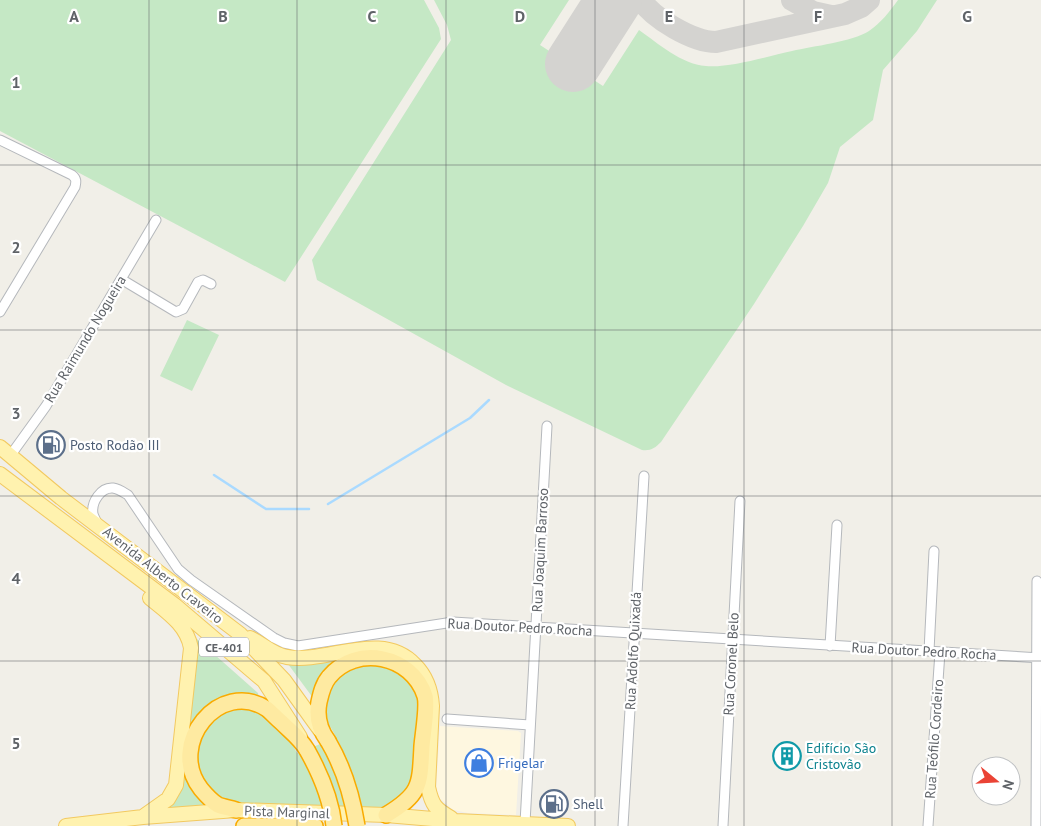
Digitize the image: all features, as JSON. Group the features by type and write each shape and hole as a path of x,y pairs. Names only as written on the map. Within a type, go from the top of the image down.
{"highway":[{"path":"324,736 318,707 321,692 329,676 342,667 361,659 380,659 397,663 414,675 425,698 420,779 412,796 401,806 386,815"},
{"path":"236,810 217,804 209,798 194,780 190,746 197,728 205,718 212,712 234,703 256,704 268,710 304,744"},
{"name":"Avenida Alberto Craveiro","path":"324,736 336,755 349,786 357,826"},
{"name":"Avenida Alberto Craveiro","path":"304,744 316,764 329,803 334,826"},
{"path":"244,826 315,826"}],"main road":[{"name":"Avenida Alberto Craveiro","path":"5,451 61,498 240,634 284,680 324,736"},
{"name":"Avenida Alberto Craveiro","path":"0,474 176,606 264,681 288,716 304,744"},
{"path":"129,572 142,591 185,630 191,648 176,785 168,800 143,816"},
{"path":"240,634 258,642 276,654 287,657 316,657 374,648 396,652 413,663 424,677 431,694 428,787 431,799 438,811 456,821"},
{"name":"Pista Marginal","path":"66,826 143,816 236,810 386,815 456,821 568,826"}],"street":[{"path":"0,140 72,175 76,179 75,188 0,312"},
{"name":"Rua Raimundo Nogueira","path":"5,451 46,406 156,220"},
{"path":"121,279 176,312 184,309 198,282 203,280 211,284"},
{"name":"Rua Joaquim Barroso","path":"525,823 547,426"},
{"name":"Rua Adolfo Quixadá","path":"623,826 633,634 644,476"},
{"name":"Rua Doutor Pedro Rocha","path":"98,525 93,513 98,496 104,491 116,488 128,495 178,569 274,638 284,643 298,646 453,622 1039,658"},
{"name":"Rua Coronel Belo","path":"723,826 740,501"},
{"path":"830,646 837,525"},
{"path":"929,652 934,551"},
{"path":"1036,826 1039,658 1037,581"},
{"name":"Rua Teófilo Cordeiro","path":"928,826 940,652"},
{"path":"448,719 530,725"}],"shaded area":[{"name":"Frigelar","path":"440,726 518,731 521,733 516,815 468,813 453,810 437,796"}],"green space":[{"path":"0,0 424,0 439,28 441,39 285,282 0,131"},
{"path":"434,0 569,0 540,45 603,86 639,30 671,53 688,62 706,66 726,65 853,38 869,31 888,13 898,0 937,0 917,31 883,70 873,120 840,147 828,183 754,304 661,442 653,449 642,450 506,385 317,280 312,260 451,40 447,25"},
{"path":"187,320 219,335 192,391 160,376"},
{"path":"194,639 197,639 258,693 259,698 243,696 186,743 212,806 164,810 172,800"},
{"path":"350,658 316,702 288,664"},
{"path":"377,663 407,676 421,701 415,784 383,811 232,804 208,792 195,761 201,730 209,720 237,707 255,708 284,729 297,753 336,738 325,718 324,710 326,695 334,682 351,669"}],"waterway":[{"path":"328,504 470,418 489,400"},
{"path":"214,475 266,509 309,509"}],"taxiway":[{"path":"641,0 664,22 696,38 716,42 845,14 861,7 869,0"},
{"path":"792,0 813,12 831,16"}],"runway":[{"path":"573,64 614,0"}],"place":[{"name":"Posto Rodão III","path":"51,445"},
{"name":"Edifício São Cristovão","path":"787,756"},
{"name":"Frigelar","path":"479,763"},
{"name":"Shell","path":"554,804"}]}
